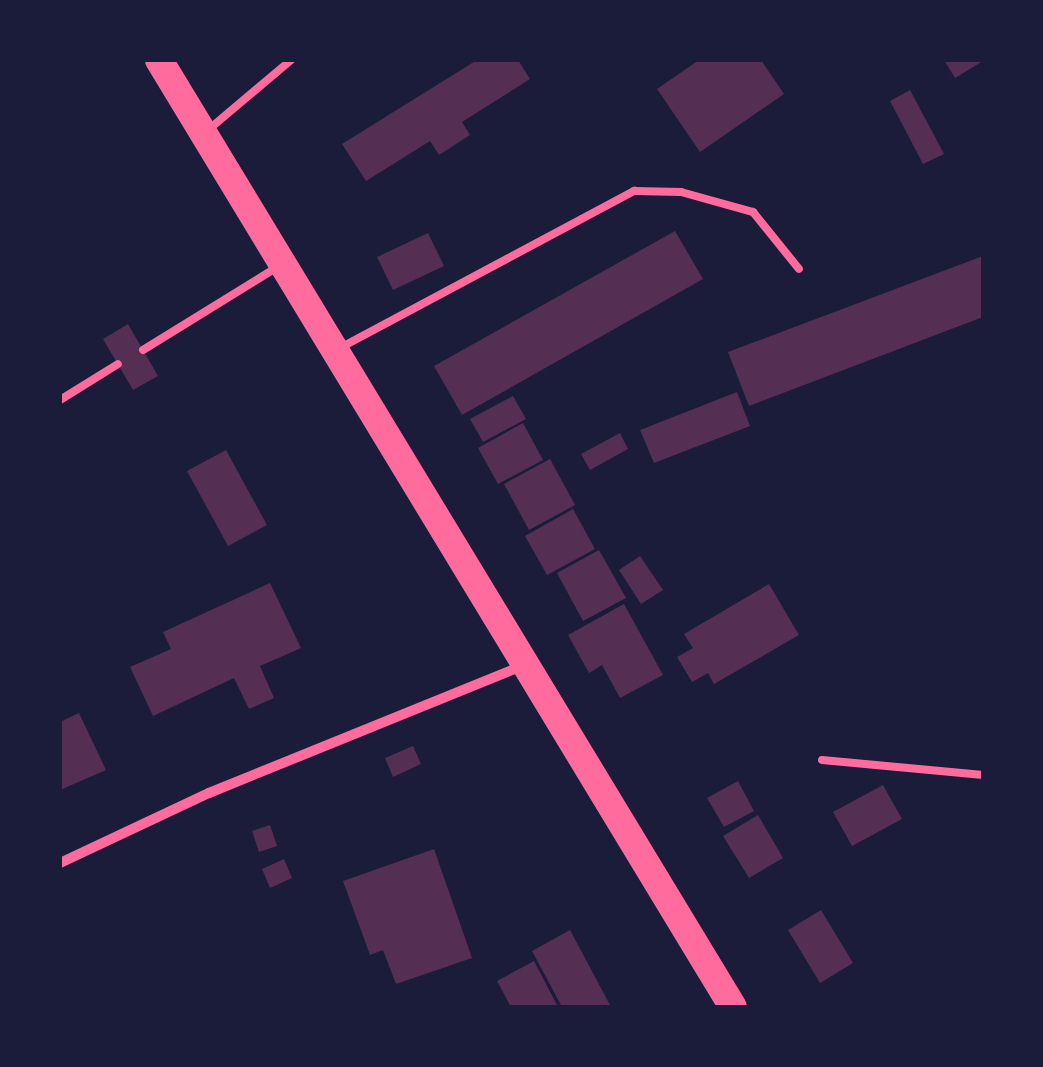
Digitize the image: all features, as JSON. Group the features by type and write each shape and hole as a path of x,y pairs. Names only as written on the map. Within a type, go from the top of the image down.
{"highway":[{"path":"160,60 733,1007"}],"street":[{"path":"60,863 209,793 527,663"}],"lane":[{"path":"204,133 291,60"},
{"path":"335,350 634,191 681,192 753,212 799,269"},
{"path":"143,350 284,263"},
{"path":"60,400 118,364"},
{"path":"822,760 983,774"}],"building":[{"path":"477,60 518,60 530,79 462,122 470,135 439,155 430,141 366,181 342,144"},
{"path":"699,60 761,60 784,94 700,152 657,89"},
{"path":"944,60 983,60 983,61 955,78"},
{"path":"910,90 944,154 923,164 890,101"},
{"path":"675,231 703,279 462,415 434,366"},
{"path":"428,233 444,266 393,290 377,257"},
{"path":"983,256 983,317 749,406 728,352"},
{"path":"128,324 158,376 133,390 103,339"},
{"path":"737,392 750,426 654,463 640,430"},
{"path":"513,396 526,419 483,442 470,419"},
{"path":"523,423 543,460 498,484 478,448"},
{"path":"620,433 628,449 590,470 581,454"},
{"path":"226,450 267,525 228,546 187,471"},
{"path":"550,459 575,505 529,530 504,484"},
{"path":"573,509 595,549 547,575 525,536"},
{"path":"599,550 626,598 583,621 557,573"},
{"path":"640,556 663,590 641,604 619,570"},
{"path":"270,583 301,648 260,666 274,698 249,709 234,678 153,716 130,667 171,649 163,632"},
{"path":"769,584 799,635 714,684 708,673 692,682 677,657 693,648 684,634"},
{"path":"624,604 663,675 620,698 602,665 589,673 568,635"},
{"path":"79,713 106,770 60,790 60,722"},
{"path":"413,746 421,764 393,777 385,758"},
{"path":"738,781 754,811 724,827 707,798"},
{"path":"883,785 902,819 852,846 833,812"},
{"path":"758,815 783,858 749,878 723,836"},
{"path":"270,825 277,846 259,852 252,831"},
{"path":"434,849 472,958 396,984 383,950 370,955 343,881"},
{"path":"284,859 292,878 270,888 262,869"},
{"path":"821,910 853,963 820,983 788,930"},
{"path":"570,930 610,1005 606,1007 562,1007 532,951"},
{"path":"534,961 558,1007 511,1007 497,981"}]}
